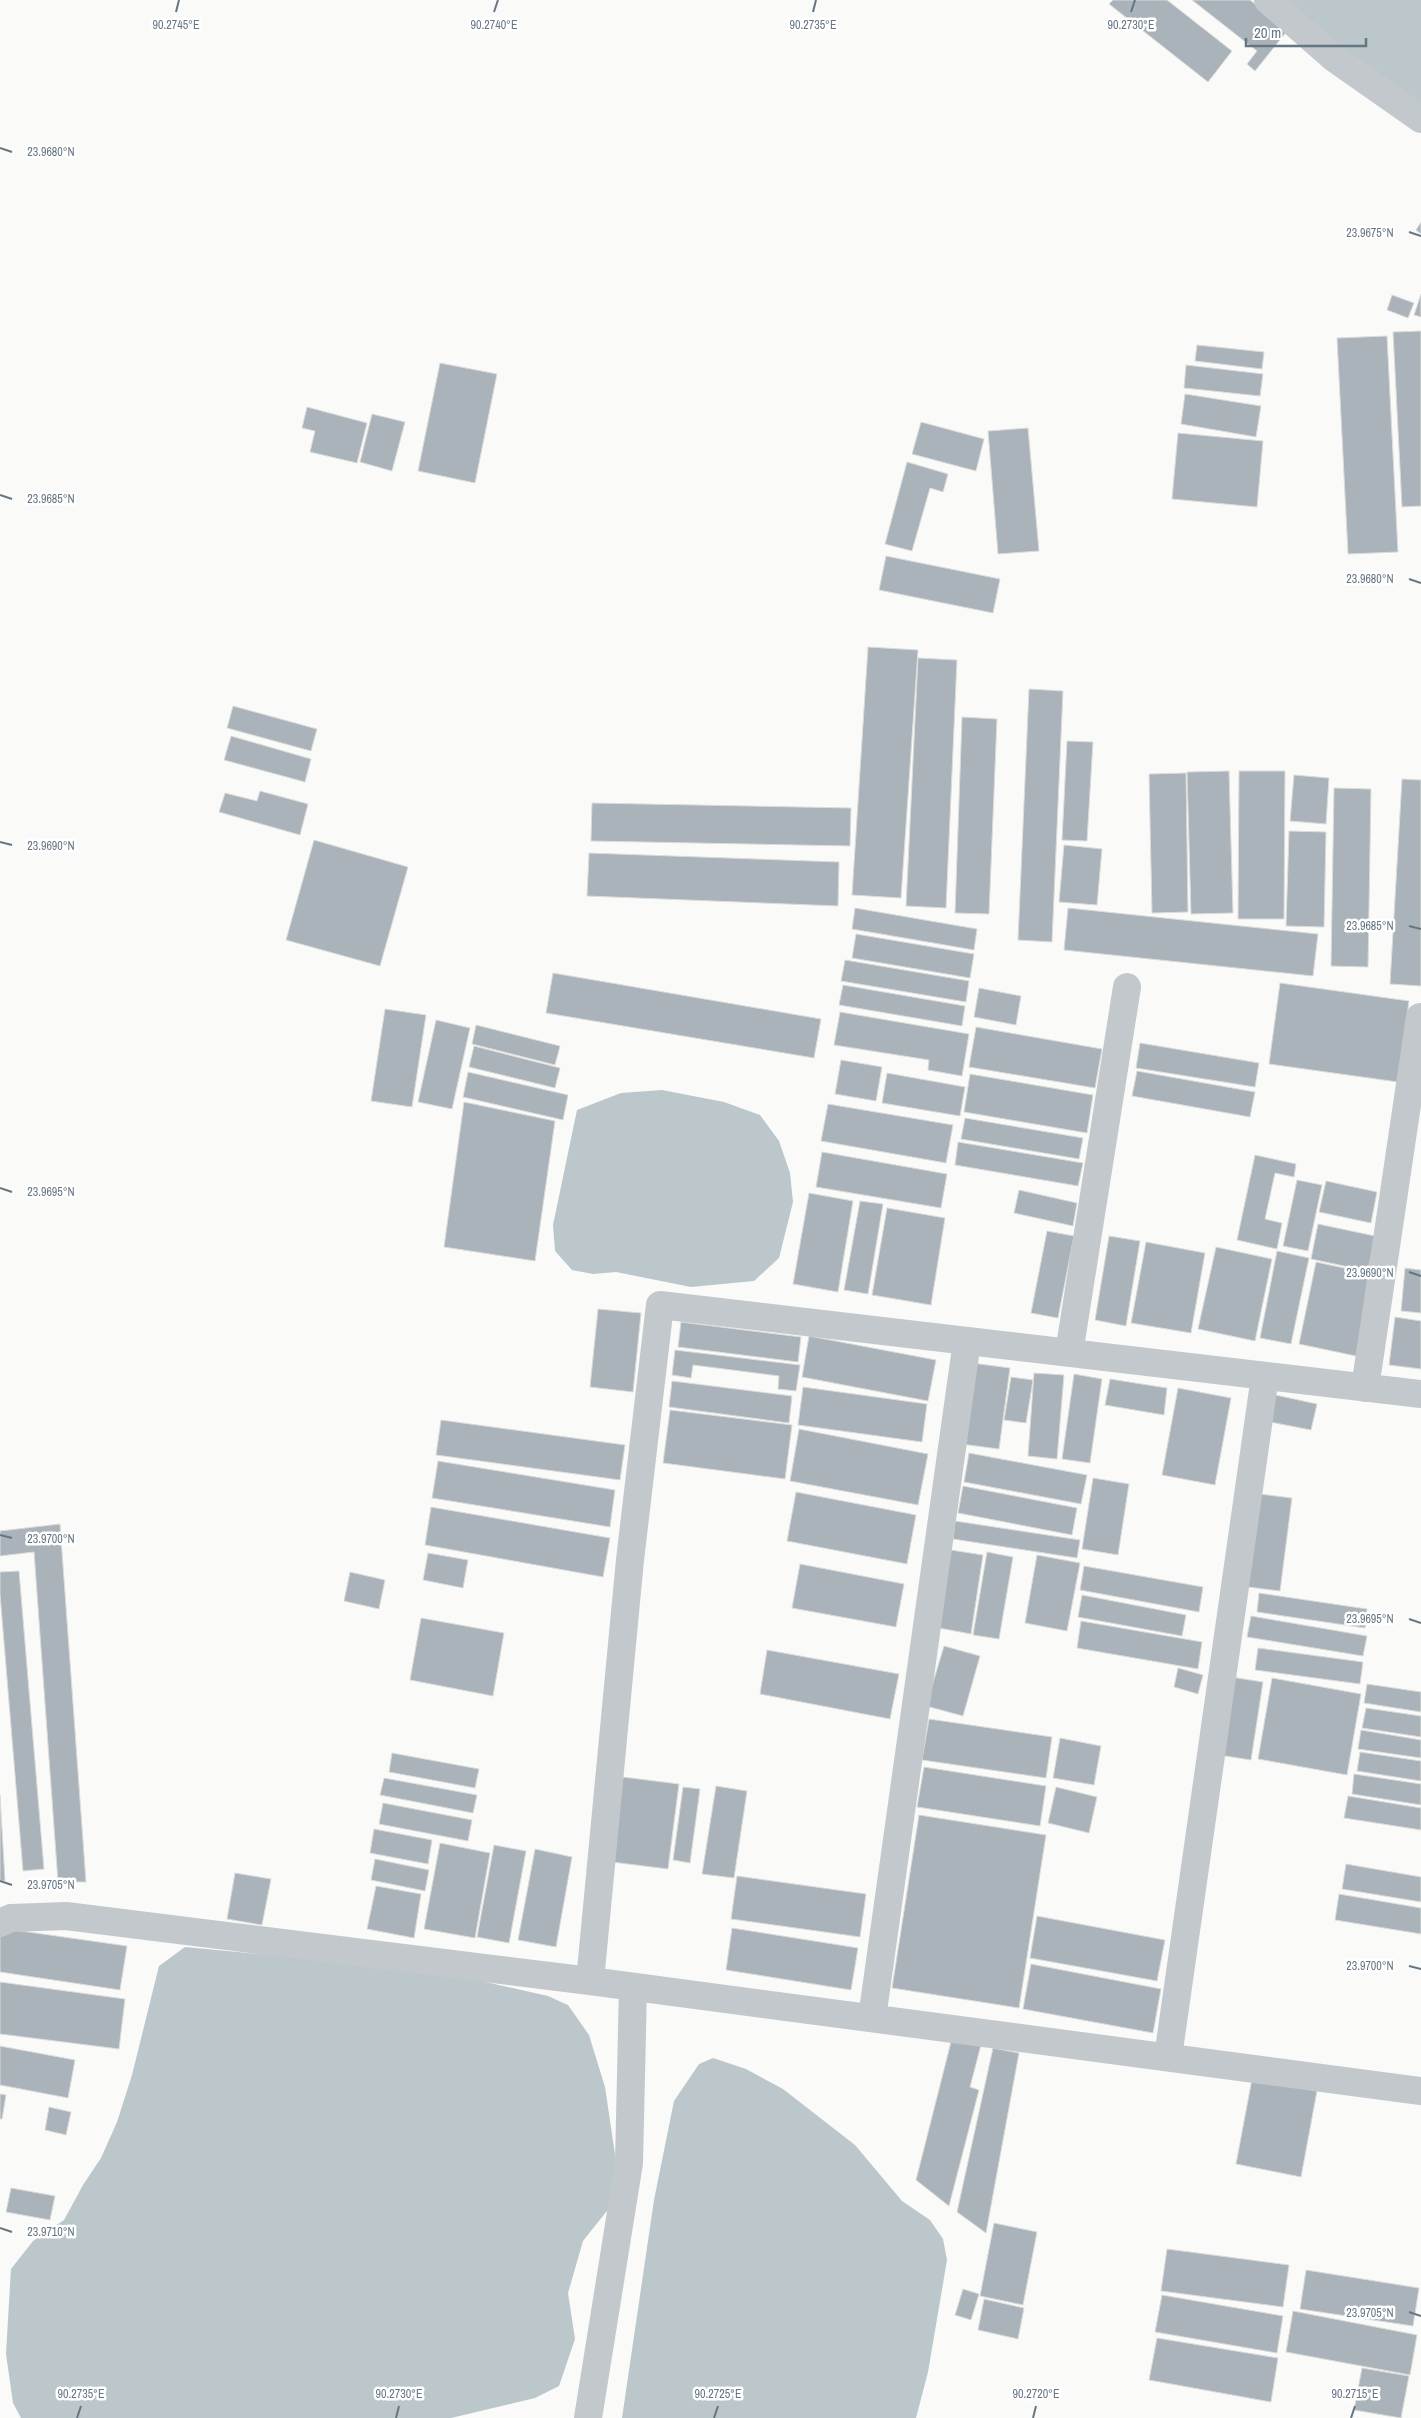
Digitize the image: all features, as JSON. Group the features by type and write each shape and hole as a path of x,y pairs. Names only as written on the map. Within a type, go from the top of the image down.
{"street":[{"path":"1268,0 1334,58 1421,119"},
{"path":"1069,1353 1127,987"},
{"path":"1365,1388 1420,1017"},
{"path":"590,1981 630,1560 660,1305 1421,1394"},
{"path":"872,2018 967,1341"},
{"path":"1168,2058 1265,1376"},
{"path":"0,1923 11,1918 66,1916 590,1981 1421,2091"},
{"path":"588,2418 629,2163 633,1987"}],"shaded area":[{"path":"1285,0 1421,0 1421,103 1313,27"},
{"path":"662,1090 724,1102 760,1115 779,1141 790,1173 793,1202 779,1258 754,1281 691,1287 616,1272 593,1274 572,1270 555,1251 553,1225 577,1110 621,1093"},
{"path":"185,1947 436,1971 548,1996 568,2005 589,2035 605,2087 616,2161 610,2207 583,2241 568,2293 575,2339 559,2386 535,2398 451,2418 21,2418 13,2403 6,2354 11,2269 33,2241 64,2220 83,2185 101,2158 117,2122 132,2075 159,1966"},
{"path":"713,2058 746,2069 783,2089 855,2145 902,2201 930,2220 943,2239 947,2260 928,2372 916,2418 622,2418 654,2200 674,2101 699,2064"}],"building":[{"path":"1113,0 1167,0 1232,51 1208,82 1109,4"},
{"path":"1192,0 1250,0 1288,30 1255,71 1247,64 1257,51"},
{"path":"1421,222 1421,234 1416,230"},
{"path":"1421,294 1421,317 1414,315"},
{"path":"1392,295 1414,303 1408,318 1387,310"},
{"path":"1421,331 1421,506 1402,507 1393,332"},
{"path":"1387,336 1398,552 1348,554 1337,338"},
{"path":"1197,345 1264,352 1262,369 1195,361"},
{"path":"440,363 497,374 475,483 418,471"},
{"path":"1186,365 1263,374 1260,396 1184,388"},
{"path":"1185,394 1261,406 1256,437 1181,424"},
{"path":"307,407 367,423 357,463 310,452 315,431 302,428"},
{"path":"372,414 405,422 392,471 360,462"},
{"path":"921,422 984,439 976,471 912,454"},
{"path":"1028,428 1039,551 998,554 988,431"},
{"path":"1178,433 1263,441 1257,507 1172,499"},
{"path":"907,462 948,474 943,492 930,488 912,551 885,544"},
{"path":"886,556 1000,579 993,613 879,590"},
{"path":"868,647 918,650 901,898 852,895"},
{"path":"918,658 957,660 946,908 906,906"},
{"path":"1029,689 1063,691 1052,942 1018,940"},
{"path":"233,706 317,729 311,751 227,728"},
{"path":"962,717 997,719 989,914 955,913"},
{"path":"231,736 311,759 305,782 224,760"},
{"path":"1067,741 1093,742 1087,841 1062,840"},
{"path":"1229,771 1233,913 1191,914 1187,772"},
{"path":"1239,771 1285,771 1284,919 1238,919"},
{"path":"1186,773 1188,912 1152,913 1149,774"},
{"path":"1294,775 1329,778 1326,824 1290,821"},
{"path":"1402,779 1421,780 1421,986 1390,984"},
{"path":"1334,788 1371,789 1368,967 1331,966"},
{"path":"260,791 308,804 300,835 219,812 225,793 257,801"},
{"path":"592,803 851,808 850,846 591,841"},
{"path":"1289,831 1326,832 1324,927 1286,926"},
{"path":"314,840 408,867 380,966 286,940"},
{"path":"1064,845 1102,849 1097,905 1059,902"},
{"path":"589,853 839,862 838,906 587,896"},
{"path":"855,908 977,929 974,950 852,929"},
{"path":"1068,908 1318,934 1313,976 1064,950"},
{"path":"856,934 974,954 970,978 852,958"},
{"path":"845,960 969,981 966,1002 841,981"},
{"path":"553,973 821,1019 814,1058 546,1013"},
{"path":"1280,983 1409,1001 1398,1082 1269,1064"},
{"path":"843,985 965,1006 962,1026 839,1005"},
{"path":"979,988 1021,996 1016,1025 974,1017"},
{"path":"385,1009 426,1015 412,1107 371,1101"},
{"path":"840,1012 969,1034 962,1076 928,1070 929,1060 834,1045"},
{"path":"436,1020 470,1028 452,1109 418,1102"},
{"path":"476,1025 560,1046 555,1065 472,1044"},
{"path":"976,1027 1102,1049 1095,1088 969,1067"},
{"path":"1140,1043 1259,1063 1255,1087 1136,1068"},
{"path":"474,1046 560,1068 555,1088 469,1067"},
{"path":"841,1060 882,1067 876,1101 835,1094"},
{"path":"1137,1071 1255,1092 1250,1117 1132,1096"},
{"path":"468,1072 568,1095 563,1120 463,1097"},
{"path":"887,1073 965,1087 960,1116 882,1103"},
{"path":"970,1074 1093,1095 1087,1133 964,1112"},
{"path":"464,1102 555,1121 535,1261 444,1247"},
{"path":"828,1104 953,1125 946,1163 821,1141"},
{"path":"965,1118 1083,1138 1079,1159 961,1139"},
{"path":"958,1142 1083,1163 1078,1186 955,1165"},
{"path":"822,1152 947,1174 941,1208 816,1187"},
{"path":"1255,1155 1296,1164 1294,1177 1275,1173 1265,1219 1282,1223 1277,1249 1237,1240"},
{"path":"1297,1180 1322,1185 1308,1251 1283,1246"},
{"path":"1326,1181 1377,1192 1371,1223 1319,1212"},
{"path":"1019,1190 1077,1203 1073,1226 1014,1213"},
{"path":"809,1193 853,1201 838,1292 793,1284"},
{"path":"860,1201 883,1204 868,1294 844,1290"},
{"path":"887,1208 945,1218 931,1305 872,1295"},
{"path":"1318,1224 1375,1236 1368,1271 1311,1259"},
{"path":"1047,1231 1074,1236 1058,1318 1031,1313"},
{"path":"1109,1236 1140,1241 1126,1326 1095,1320"},
{"path":"1146,1242 1205,1253 1191,1333 1131,1323"},
{"path":"1216,1247 1272,1259 1255,1341 1198,1329"},
{"path":"1277,1251 1309,1258 1291,1344 1260,1338"},
{"path":"1316,1262 1372,1274 1356,1356 1299,1344"},
{"path":"1405,1268 1421,1270 1421,1313 1401,1311"},
{"path":"598,1309 641,1313 633,1392 590,1387"},
{"path":"1395,1317 1421,1321 1421,1369 1389,1365"},
{"path":"681,1322 801,1337 798,1362 678,1347"},
{"path":"809,1336 936,1360 928,1401 802,1377"},
{"path":"675,1350 800,1365 796,1391 778,1389 779,1376 693,1365 691,1378 672,1375"},
{"path":"972,1363 1010,1368 999,1449 961,1444"},
{"path":"1034,1373 1064,1375 1057,1459 1028,1456"},
{"path":"1074,1374 1102,1379 1090,1463 1062,1459"},
{"path":"1011,1377 1033,1380 1026,1423 1004,1420"},
{"path":"1110,1379 1167,1388 1164,1415 1105,1405"},
{"path":"672,1381 792,1396 789,1423 669,1407"},
{"path":"803,1387 927,1404 922,1442 798,1425"},
{"path":"1178,1388 1231,1398 1215,1485 1162,1475"},
{"path":"1271,1394 1317,1404 1311,1430 1265,1421"},
{"path":"670,1410 792,1425 785,1479 663,1463"},
{"path":"441,1420 625,1445 620,1480 436,1455"},
{"path":"799,1429 928,1454 918,1505 790,1481"},
{"path":"969,1453 1087,1475 1081,1504 964,1482"},
{"path":"438,1461 615,1490 610,1527 432,1498"},
{"path":"1093,1478 1129,1484 1118,1555 1082,1549"},
{"path":"963,1486 1077,1508 1072,1535 958,1513"},
{"path":"796,1492 916,1515 907,1564 787,1541"},
{"path":"1260,1494 1292,1498 1280,1591 1248,1587"},
{"path":"431,1507 610,1538 603,1577 425,1545"},
{"path":"955,1521 1080,1540 1077,1558 953,1539"},
{"path":"60,1524 86,1882 58,1882 34,1552 0,1556 0,1531"},
{"path":"951,1550 983,1555 971,1634 939,1628"},
{"path":"987,1552 1013,1557 999,1639 973,1635"},
{"path":"428,1553 468,1560 463,1588 423,1580"},
{"path":"1037,1555 1080,1563 1067,1631 1025,1623"},
{"path":"800,1564 904,1584 896,1627 792,1608"},
{"path":"1084,1566 1203,1587 1199,1612 1080,1590"},
{"path":"19,1571 44,1869 23,1871 0,1594 0,1572"},
{"path":"350,1572 385,1580 379,1609 344,1601"},
{"path":"1259,1593 1367,1609 1365,1628 1257,1612"},
{"path":"1082,1595 1186,1615 1182,1636 1078,1617"},
{"path":"1251,1616 1367,1636 1363,1656 1247,1637"},
{"path":"421,1618 504,1633 493,1696 410,1680"},
{"path":"1081,1621 1202,1642 1198,1669 1077,1648"},
{"path":"944,1646 980,1656 963,1716 926,1706"},
{"path":"1258,1648 1363,1662 1360,1684 1255,1670"},
{"path":"767,1650 899,1674 890,1719 760,1694"},
{"path":"1178,1668 1203,1675 1198,1694 1174,1687"},
{"path":"1231,1677 1263,1682 1251,1760 1219,1755"},
{"path":"1272,1678 1361,1694 1347,1775 1258,1759"},
{"path":"1367,1684 1421,1692 1421,1712 1364,1703"},
{"path":"1366,1708 1421,1716 1421,1737 1362,1728"},
{"path":"929,1719 1052,1737 1046,1778 922,1760"},
{"path":"1361,1730 1421,1740 1421,1758 1358,1749"},
{"path":"1060,1738 1101,1746 1094,1785 1053,1778"},
{"path":"1360,1752 1421,1761 1421,1781 1357,1771"},
{"path":"392,1753 479,1769 475,1788 389,1772"},
{"path":"924,1767 1046,1786 1040,1826 917,1807"},
{"path":"1354,1774 1421,1784 1421,1805 1352,1794"},
{"path":"623,1777 679,1784 668,1869 612,1862"},
{"path":"384,1778 477,1795 473,1813 380,1795"},
{"path":"716,1786 747,1791 734,1878 702,1874"},
{"path":"683,1787 700,1789 690,1863 673,1860"},
{"path":"1056,1787 1097,1797 1089,1833 1048,1823"},
{"path":"0,1795 5,1881 0,1881"},
{"path":"1348,1796 1421,1808 1421,1830 1344,1818"},
{"path":"383,1803 472,1820 468,1841 379,1824"},
{"path":"919,1815 1046,1835 1019,2008 892,1988"},
{"path":"374,1829 432,1840 428,1864 370,1853"},
{"path":"440,1843 490,1853 475,1938 424,1929"},
{"path":"494,1845 526,1851 509,1943 477,1937"},
{"path":"535,1849 572,1857 556,1947 518,1940"},
{"path":"375,1859 429,1870 425,1891 371,1880"},
{"path":"1346,1864 1421,1877 1421,1902 1342,1889"},
{"path":"235,1873 271,1879 262,1925 227,1919"},
{"path":"737,1876 866,1894 860,1937 731,1919"},
{"path":"376,1886 421,1894 414,1938 367,1929"},
{"path":"1339,1894 1421,1908 1421,1934 1335,1920"},
{"path":"1037,1916 1165,1940 1157,1981 1030,1958"},
{"path":"0,1928 127,1946 120,1990 0,1972"},
{"path":"732,1928 858,1948 851,1990 726,1970"},
{"path":"1031,1964 1161,1989 1153,2033 1023,2009"},
{"path":"0,1982 125,1999 119,2049 0,2034"},
{"path":"952,2038 981,2045 970,2087 979,2090 949,2206 916,2180"},
{"path":"0,2046 75,2060 68,2098 0,2085"},
{"path":"993,2048 1019,2053 986,2233 957,2212"},
{"path":"1252,2079 1317,2091 1301,2177 1236,2164"},
{"path":"0,2094 6,2095 2,2119 0,2119"},
{"path":"49,2107 71,2112 66,2135 45,2130"},
{"path":"11,2188 55,2196 50,2220 6,2212"},
{"path":"994,2223 1037,2232 1023,2305 980,2296"},
{"path":"1167,2249 1289,2265 1283,2307 1161,2291"},
{"path":"1306,2270 1419,2288 1413,2326 1300,2309"},
{"path":"963,2289 979,2294 971,2320 955,2315"},
{"path":"1162,2295 1283,2316 1277,2353 1155,2332"},
{"path":"984,2299 1024,2308 1018,2339 978,2330"},
{"path":"1293,2311 1417,2335 1410,2375 1286,2352"},
{"path":"1157,2338 1278,2358 1271,2402 1149,2380"},
{"path":"1362,2368 1409,2376 1401,2418 1354,2410"}]}
